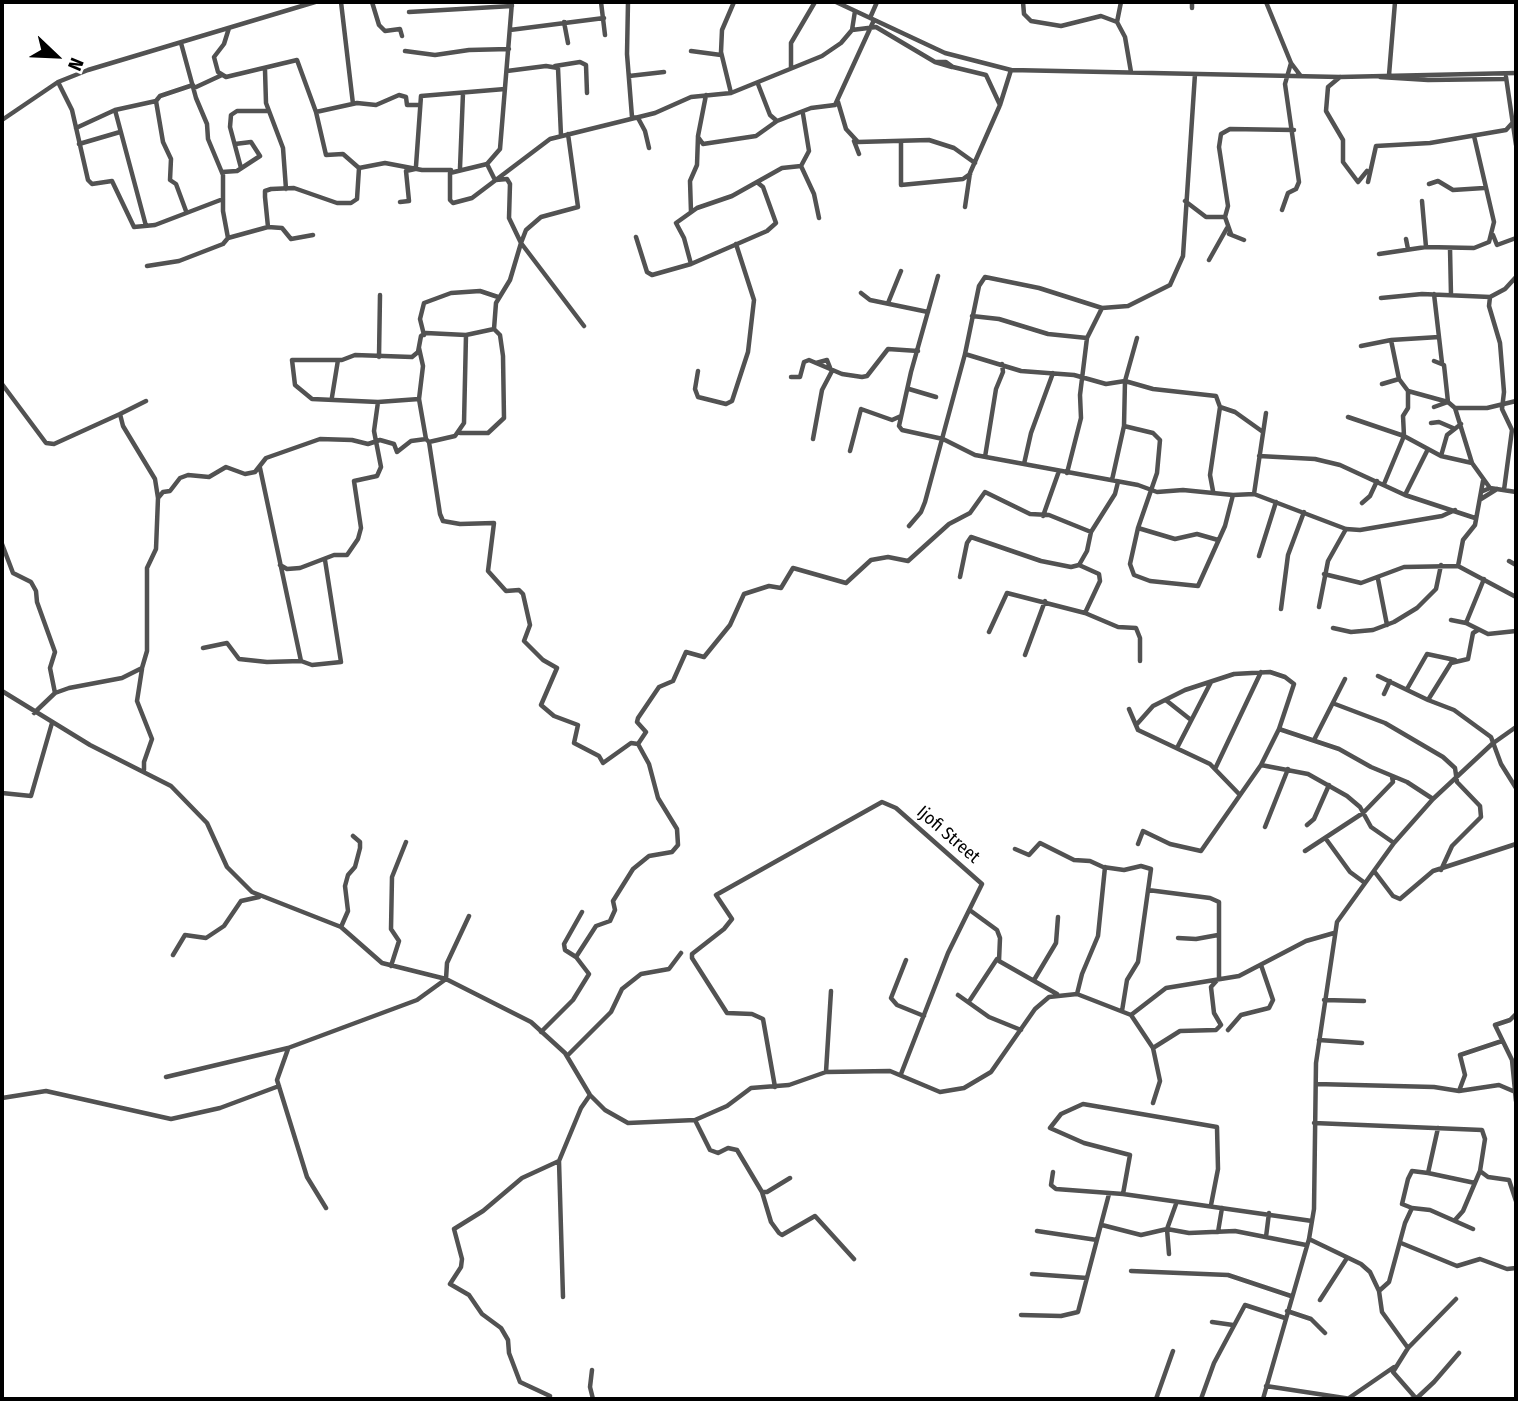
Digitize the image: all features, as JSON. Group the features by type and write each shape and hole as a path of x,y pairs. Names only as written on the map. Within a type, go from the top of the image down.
{"street":[{"path":"2,120 58,82 315,2"},
{"path":"341,2 353,104"},
{"path":"372,2 379,25 385,31 400,29 402,36"},
{"path":"601,2 605,35"},
{"path":"628,2 632,117 638,118"},
{"path":"731,93 721,55 722,30 734,2"},
{"path":"791,67 792,43 815,2"},
{"path":"836,2 890,30 942,67 986,75 1000,105"},
{"path":"698,136 703,144 756,136 778,121 803,114 811,108 835,105 870,29 877,2"},
{"path":"1023,2 1024,14 1031,21 1061,26 1101,16 1117,22"},
{"path":"1121,2 1117,22 1125,37 1130,72"},
{"path":"1266,2 1291,62 1300,75"},
{"path":"1389,75 1395,2"},
{"path":"76,128 115,110 156,101 160,96 222,75 265,69 280,62 297,60 316,112 326,155 343,155 359,168 385,163 415,169 459,170 487,164 500,149 512,4 409,12"},
{"path":"459,170 448,176 450,200 453,202 472,198 550,139 608,128 682,99 731,93 834,49 852,30 855,11"},
{"path":"510,30 604,18"},
{"path":"564,22 568,43"},
{"path":"852,30 876,27 890,30 960,59 1010,70 1340,77 1506,76"},
{"path":"222,75 213,61 227,39 229,28"},
{"path":"181,43 207,124 208,139 222,172 228,238"},
{"path":"405,51 435,55 509,49"},
{"path":"691,51 721,55"},
{"path":"507,71 580,62 586,65 587,93"},
{"path":"1282,210 1288,193 1296,189 1298,182 1287,76 1291,62"},
{"path":"554,66 560,74 561,136"},
{"path":"265,69 264,86 268,111 283,148 286,189"},
{"path":"965,207 970,173 1000,105 1010,70"},
{"path":"629,76 664,72"},
{"path":"1377,76 1428,80 1506,76 1516,73"},
{"path":"909,526 921,512 965,354 979,286 989,276 1102,308 1128,306 1170,285 1183,256 1195,74"},
{"path":"1506,76 1516,145"},
{"path":"1340,77 1328,87 1325,105 1343,140 1343,162 1358,182 1366,169 1368,182 1376,146 1430,143 1506,130 1516,119"},
{"path":"58,82 72,110 90,183 112,180 132,226 146,226 223,199"},
{"path":"758,83 770,115 778,121"},
{"path":"415,169 420,105 425,94 505,89"},
{"path":"459,170 463,93"},
{"path":"316,112 353,104 376,104 399,95 406,97 407,105 420,105"},
{"path":"691,212 690,181 697,165 698,136 706,95"},
{"path":"156,101 163,142 171,159 170,180 176,184 186,211"},
{"path":"838,101 846,129 859,154"},
{"path":"115,110 146,226"},
{"path":"242,169 230,121 233,112 268,111"},
{"path":"801,166 809,150 803,114"},
{"path":"638,118 649,148"},
{"path":"1209,260 1226,230 1227,206 1219,147 1221,134 1230,129 1294,130"},
{"path":"79,144 120,132"},
{"path":"494,329 499,297 510,280 526,230 541,217 578,207 568,134"},
{"path":"1379,254 1426,247 1474,248 1489,242 1493,235 1494,222 1474,136"},
{"path":"853,140 870,144 916,139 941,143 975,163"},
{"path":"901,141 901,185 963,179 970,173"},
{"path":"222,172 242,169 259,158 260,153 251,142 235,144"},
{"path":"487,164 495,180"},
{"path":"691,264 676,223 691,212 758,183 782,168 801,166"},
{"path":"801,166 814,194 819,218"},
{"path":"268,227 265,191 294,188 337,203 351,203 357,199 359,168"},
{"path":"400,202 409,201 406,171 415,169"},
{"path":"495,180 507,179 510,184 509,218 521,243 584,326"},
{"path":"1429,184 1438,181 1453,190 1484,188"},
{"path":"636,237 647,272 653,275 691,264 767,231 776,223 763,187 758,183"},
{"path":"1185,201 1206,217 1225,217"},
{"path":"1422,201 1426,247"},
{"path":"147,265 179,261 223,244 228,238 268,227 282,229 291,239 313,235"},
{"path":"1226,230 1244,240"},
{"path":"1493,235 1497,245 1516,238"},
{"path":"1406,239 1408,249"},
{"path":"698,371 695,389 698,397 726,404 732,401 748,352 754,300 736,244"},
{"path":"1450,248 1451,295"},
{"path":"888,303 901,271"},
{"path":"937,276 899,426 902,430 943,439 985,457 1153,490 1254,494 1346,529 1360,530 1442,516 1455,510"},
{"path":"1381,298 1434,294 1490,297 1505,289 1516,277"},
{"path":"424,335 420,319 424,303 451,293 480,291 499,297"},
{"path":"860,292 870,300 929,312"},
{"path":"1434,294 1448,402"},
{"path":"379,357 380,295"},
{"path":"1490,297 1489,306 1500,343 1503,404 1512,429 1504,490"},
{"path":"1067,473 1081,418 1087,338 1102,308"},
{"path":"972,316 999,319 1048,334 1087,338"},
{"path":"494,329 466,335 424,335 419,340 423,366 419,399 443,521 460,524 494,523 488,571 506,591 519,590 523,594 530,625 524,641 543,660 557,668 541,705 554,716 578,725 575,743 595,752 603,763 631,743 638,744"},
{"path":"158,498 184,476 209,477 226,467 245,474 259,468 266,458 320,439 352,440 368,444 377,440 394,444 397,452 411,441 427,441 460,433 488,433 504,418 503,356 500,335 494,329"},
{"path":"460,433 466,411 463,364 466,335"},
{"path":"1361,346 1391,340 1439,337"},
{"path":"1079,565 1087,551 1091,532 1115,494 1124,426 1125,381 1137,338"},
{"path":"1384,484 1404,436 1403,416 1408,408 1408,391 1399,379 1391,340"},
{"path":"419,348 412,357 355,355 338,360 292,360 295,385 307,395 324,400 332,397 378,402 419,399"},
{"path":"832,370 867,376 888,349 918,351"},
{"path":"965,354 1002,363 1021,371 1082,377 1106,384 1125,381 1153,389 1216,396 1220,407 1210,475 1213,491"},
{"path":"332,397 338,360"},
{"path":"791,377 800,377 805,361 815,363 827,360 832,370"},
{"path":"1434,361 1442,363"},
{"path":"985,457 996,389 1003,372 1002,363"},
{"path":"813,439 822,390 832,370"},
{"path":"1024,464 1031,433 1053,373"},
{"path":"1382,384 1399,379"},
{"path":"2,384 46,443 54,444 146,401"},
{"path":"909,389 936,397"},
{"path":"1408,391 1448,402 1455,408 1467,457 1490,488"},
{"path":"1455,408 1487,408 1516,401"},
{"path":"279,563 287,569 325,560 334,555 347,555 358,539 360,528 354,481 377,476 381,467 374,431 378,402"},
{"path":"1434,407 1448,402"},
{"path":"1220,407 1235,412 1263,432"},
{"path":"850,451 861,409 892,420 902,416"},
{"path":"1254,494 1266,412"},
{"path":"120,414 123,426 155,479 158,498 156,549 147,568 146,651 137,701 152,739 144,762 144,771"},
{"path":"1348,417 1404,436 1427,451 1441,456 1467,457"},
{"path":"1431,422 1454,428"},
{"path":"1441,456 1447,435 1461,424"},
{"path":"1124,426 1153,433 1160,440 1153,490 1138,528 1130,564 1133,575 1150,581 1198,586 1219,540 1233,495"},
{"path":"1405,495 1427,451"},
{"path":"1259,456 1315,459 1355,470 1405,495 1475,518"},
{"path":"259,468 301,661"},
{"path":"1042,516 1059,471"},
{"path":"1362,503 1370,496 1377,481"},
{"path":"1458,566 1463,540 1475,525 1483,481"},
{"path":"1483,491 1490,488 1516,492"},
{"path":"1481,499 1497,489"},
{"path":"638,744 646,732 637,722 659,687 673,681 686,652 704,657 713,649 747,592 761,591 769,586 781,588 793,568 846,583 870,560 888,557 908,561 949,524 970,513 985,492 1030,514 1049,515 1091,532"},
{"path":"1259,556 1276,502"},
{"path":"1281,609 1288,555 1304,513"},
{"path":"1138,528 1175,539 1197,534 1219,540"},
{"path":"1318,607 1324,574 1346,529"},
{"path":"960,577 967,543 971,537 1041,561 1071,567 1079,565 1099,574 1100,581 1085,613"},
{"path":"2,544 13,573 31,582 36,591 37,602 55,652 50,668 55,693"},
{"path":"203,648 227,643 239,659 267,662 301,661 312,665 341,662 325,560"},
{"path":"1509,561 1516,565"},
{"path":"1334,628 1351,632 1387,625 1417,608 1436,589 1441,565"},
{"path":"1324,574 1351,583 1378,579 1404,567 1458,566 1516,597"},
{"path":"1378,579 1387,625"},
{"path":"1466,623 1484,579"},
{"path":"989,632 1007,593 1085,613 1118,627 1136,628 1140,638 1140,661"},
{"path":"1026,655 1045,601"},
{"path":"1451,620 1466,623 1488,634 1516,631"},
{"path":"1407,689 1427,654 1457,660 1468,659 1473,633 1478,630"},
{"path":"1428,700 1444,671 1457,660"},
{"path":"34,713 55,693 90,682 122,678 142,668"},
{"path":"1215,769 1261,673"},
{"path":"1137,724 1153,706 1185,690 1234,674 1261,673 1285,677 1294,684 1279,729 1261,765 1201,850 1170,844 1145,832 1142,832 1138,844"},
{"path":"1378,676 1454,710 1491,737 1492,744 1516,788"},
{"path":"1315,738 1335,704 1345,679"},
{"path":"1384,694 1390,681"},
{"path":"1177,748 1211,682"},
{"path":"2,691 34,713 171,786 207,823 237,880 260,897 341,927 369,955 391,966 446,979 490,1003 522,1015 567,1056 590,1095 605,1111 628,1123 695,1120 727,1105 751,1088 775,1087 826,1072 879,1070 901,1074 932,1090 964,1088 991,1072 1042,1001 1058,995 1077,994 1131,1015 1153,1048 1160,1081 1153,1103"},
{"path":"1167,701 1191,720"},
{"path":"1335,704 1385,723 1443,757 1455,768 1455,777 1483,812 1451,846 1441,870"},
{"path":"1129,709 1138,730 1194,755 1215,769 1240,795"},
{"path":"2,793 31,796 52,723"},
{"path":"1263,1399 1312,1221 1319,1040 1336,922 1394,843 1433,799 1492,744 1516,727"},
{"path":"1279,729 1315,738 1433,799"},
{"path":"576,957 596,926 610,921 615,910 613,901 633,869 649,856 673,852 678,845 677,829 658,798 649,764 638,744"},
{"path":"1261,765 1308,774 1329,785 1354,801 1371,827 1394,843"},
{"path":"1265,827 1288,769"},
{"path":"1305,851 1363,813 1393,782 1392,777"},
{"path":"1307,825 1314,819 1329,785"},
{"name":"Ijofi Street","path":"775,1087 764,1019 752,1014 727,1013 692,958 698,947 724,929 732,919 716,895 882,802 896,808 982,884 948,953 901,1074"},
{"path":"341,927 348,911 345,886 348,874 355,867 360,848 360,842 353,836"},
{"path":"1326,839 1350,872 1365,883"},
{"path":"391,966 399,941 391,929 392,877 406,842"},
{"path":"1015,849 1029,855 1040,843 1074,860 1090,861 1124,870 1141,866 1150,869 1138,962 1127,980 1122,1011"},
{"path":"1374,871 1393,896 1400,899 1422,877 1516,844"},
{"path":"1077,994 1101,923 1105,867"},
{"path":"1148,890 1218,900 1219,978 1212,987 1219,1028 1180,1031 1153,1048"},
{"path":"173,955 185,935 206,938 225,926 241,901 260,897"},
{"path":"970,1000 997,959 1000,938 997,930 971,911"},
{"path":"541,1032 573,1000 589,974 576,957 565,950 564,944 582,912"},
{"path":"446,979 447,963 469,916"},
{"path":"1034,980 1056,943 1058,917"},
{"path":"1131,1015 1166,988 1239,976 1306,941 1334,933"},
{"path":"1178,938 1218,936"},
{"path":"567,1056 611,1012 622,989 641,974 669,969 681,953"},
{"path":"997,959 1058,995"},
{"path":"906,960 891,998 897,1005 924,1016"},
{"path":"1228,1030 1248,1011 1269,1008 1273,1000 1261,965"},
{"path":"166,1077 288,1048 416,1000 446,979"},
{"path":"826,1072 831,991"},
{"path":"958,995 970,1000 989,1017 1021,1030"},
{"path":"1324,1000 1364,1001"},
{"path":"1516,1014 1510,1020 1495,1026 1512,1060 1516,1101"},
{"path":"1319,1040 1362,1043"},
{"path":"1459,1091 1465,1075 1460,1055 1502,1041"},
{"path":"288,1048 277,1080 307,1177 326,1208"},
{"path":"1316,1084 1434,1087 1459,1091 1499,1085 1513,1091"},
{"path":"2,1098 46,1091 171,1119 220,1108 279,1086"},
{"path":"563,1297 559,1161 581,1108 590,1095"},
{"path":"1123,1194 1130,1155 1084,1143 1050,1128 1061,1114 1083,1104 1217,1127 1218,1170 1211,1206"},
{"path":"695,1120 710,1150 718,1153 728,1148 737,1150 762,1192 771,1222 779,1233 782,1235 815,1216 854,1259"},
{"path":"1314,1123 1482,1130 1485,1139 1480,1171 1455,1220"},
{"path":"1428,1173 1438,1128"},
{"path":"549,1399 550,1396 520,1382 508,1340 501,1328 482,1314 469,1295 450,1284 461,1267 462,1259 454,1229 483,1211 522,1178 559,1161"},
{"path":"1474,1228 1402,1204 1412,1171 1475,1183"},
{"path":"1480,1171 1488,1177 1509,1180 1516,1201"},
{"path":"1053,1172 1052,1188 1123,1194 1176,1204 1269,1213 1312,1221"},
{"path":"762,1192 790,1178"},
{"path":"1021,1315 1075,1315 1081,1307 1109,1194"},
{"path":"1169,1254 1167,1230 1176,1204"},
{"path":"1218,1232 1222,1208"},
{"path":"1379,1291 1389,1282 1405,1223 1412,1208"},
{"path":"1266,1237 1269,1213"},
{"path":"1102,1225 1141,1235 1167,1230 1189,1233 1251,1233 1306,1245"},
{"path":"1037,1231 1097,1240"},
{"path":"1309,1239 1370,1272 1379,1291 1382,1312 1409,1348"},
{"path":"1401,1243 1457,1266 1480,1259 1507,1269 1516,1268"},
{"path":"1320,1300 1347,1258"},
{"path":"1131,1271 1228,1275 1291,1296"},
{"path":"1032,1274 1087,1278"},
{"path":"1266,1385 1313,1397 1350,1399 1394,1367 1456,1299"},
{"path":"1201,1399 1241,1310 1249,1304 1285,1318"},
{"path":"1287,1311 1311,1319 1325,1333"},
{"path":"1212,1322 1233,1325"},
{"path":"1156,1399 1173,1351"},
{"path":"1394,1367 1394,1374 1413,1398 1418,1397 1458,1353"},
{"path":"592,1370 590,1387 593,1399"}]}
